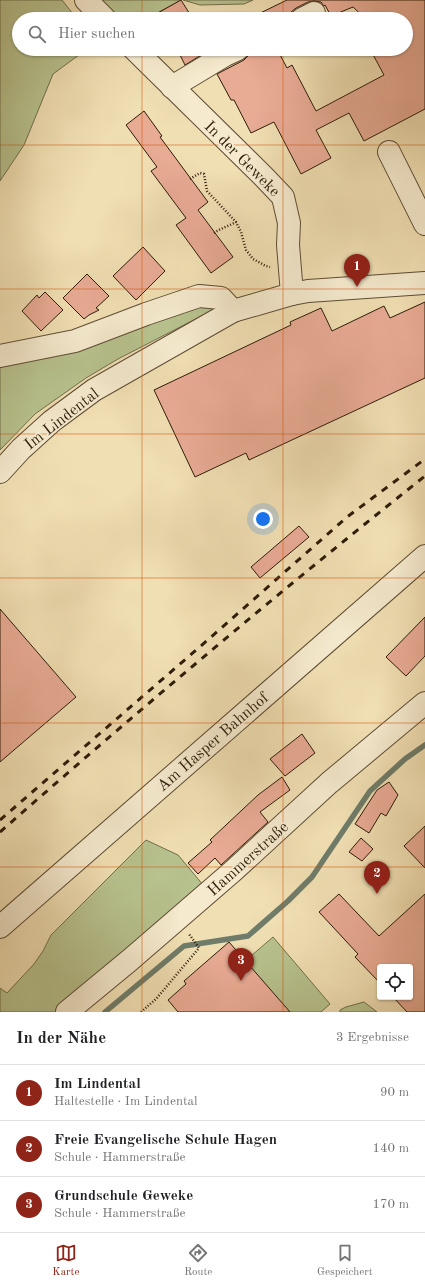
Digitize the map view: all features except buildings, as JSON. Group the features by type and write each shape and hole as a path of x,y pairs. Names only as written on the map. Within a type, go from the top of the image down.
{"street":[{"path":"86,0 98,12"},
{"name":"In der Geweke","path":"141,56 283,197 289,223 288,245 292,294"},
{"path":"172,87 223,56"},
{"path":"389,152 425,224"},
{"name":"Im Lindental","path":"0,472 21,449 52,421 94,390 232,311 292,294 315,290 425,282"},
{"path":"0,356 75,341 198,296 220,298 232,311"},
{"name":"Am Hasper Bahnhof","path":"0,927 425,556"},
{"name":"Hammerstraße","path":"67,1012 135,956 233,871 329,783 425,703"}],"path":[{"path":"190,180 200,173 204,174 207,191 236,222 242,232 246,250 253,259 266,266 290,270"},
{"path":"214,233 223,227 236,222"},
{"path":"141,1012 156,999 199,948 187,932"}],"green space":[{"path":"0,0 62,0 71,12 12,12 12,56 77,56 53,74 24,145 0,181"},
{"path":"101,0 181,0 159,12 112,12"},
{"path":"183,0 253,0 244,4 200,5"},
{"path":"200,301 217,308 118,359 86,378 35,414 0,450 0,361"},
{"path":"146,840 178,855 204,886 55,1012 0,1012 0,988 7,993 34,964 51,935"},
{"path":"273,937 330,1004 321,1012 287,1012 244,962"},
{"path":"364,1002 377,1012 340,1012 340,1010 346,1007"}],"waterway":[{"path":"105,1012 184,946 248,936 288,901 312,877 370,791 405,759 425,745"}],"railway":[{"path":"0,820 347,517 425,459"},
{"path":"0,832 210,651 425,476"}],"place":[{"name":"Im Lindental","path":"357,287"},
{"name":"Freie Evangelische Schule Hagen","path":"377,894"},
{"name":"Grundschule Geweke","path":"241,981"}]}
